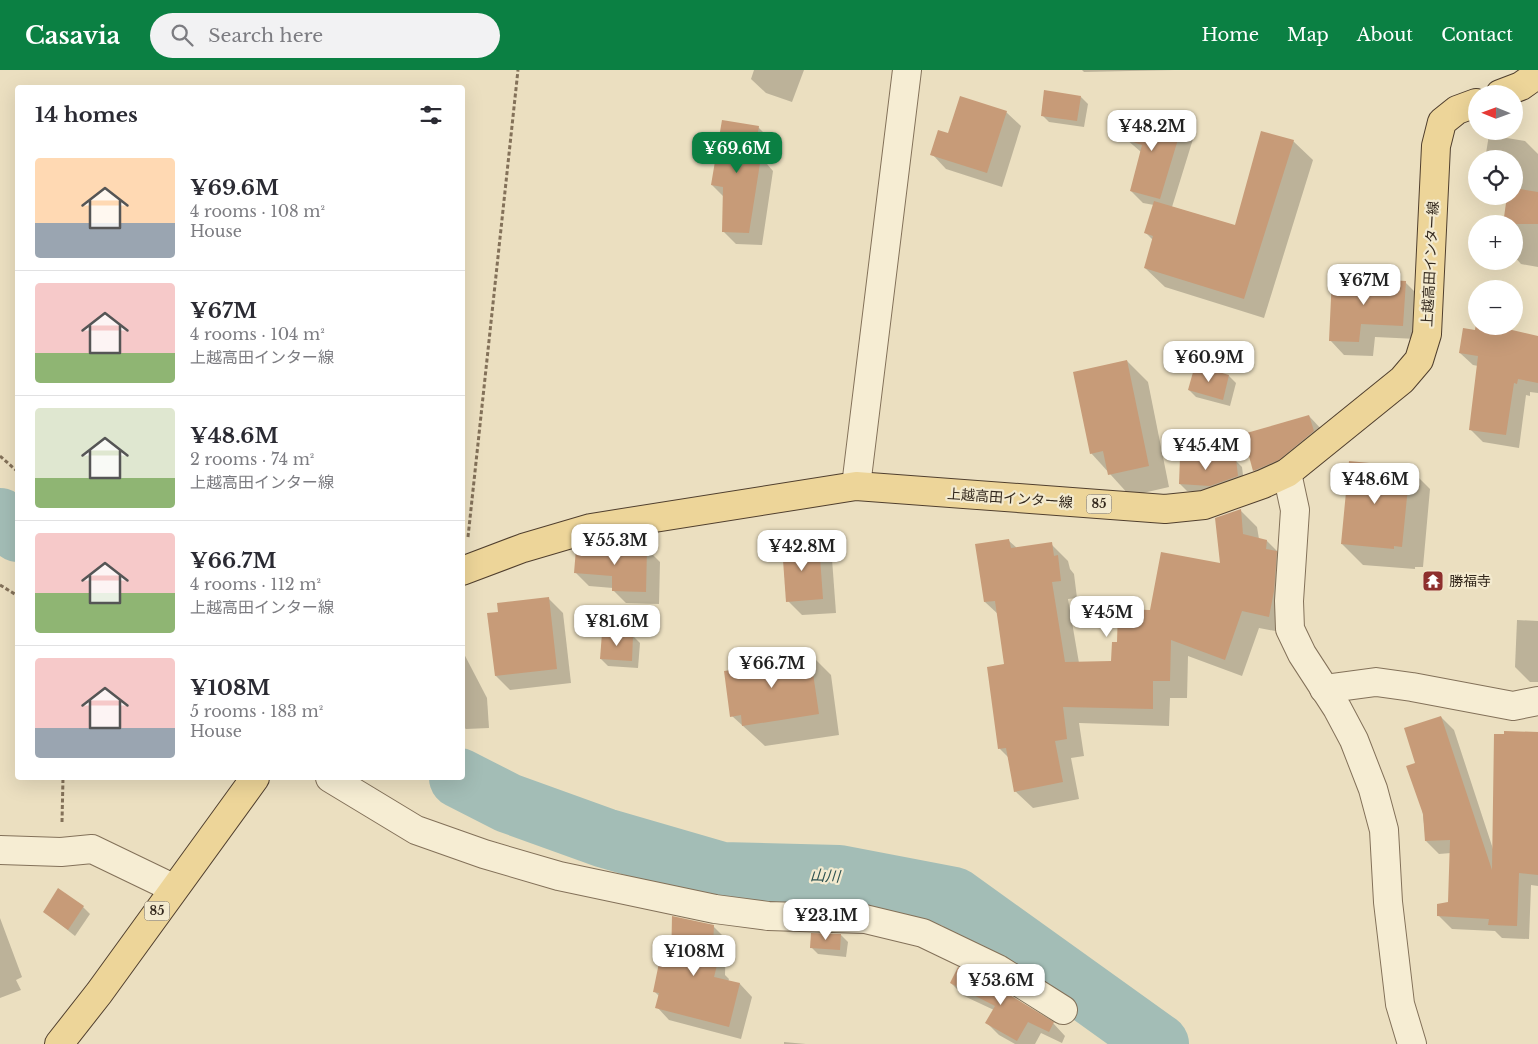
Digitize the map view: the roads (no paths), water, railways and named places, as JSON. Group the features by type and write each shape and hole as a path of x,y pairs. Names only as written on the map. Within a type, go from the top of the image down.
{"main road":[{"path":"1522,85 1538,74"},
{"name":"上越高田インター線","path":"465,570 523,548 591,528 856,486 1165,509 1204,506 1263,484 1287,472 1402,380 1419,360 1427,334 1436,146 1442,122 1457,110 1468,106"},
{"name":"85","path":"58,1044 99,993 173,888 254,780"}],"street":[{"path":"856,486 907,70"},
{"path":"1287,472 1295,510 1289,601 1290,629 1302,654 1337,708 1354,740 1373,789 1384,830 1388,902 1400,1004 1412,1044"},
{"path":"1324,689 1376,682 1412,686 1513,706 1538,701"},
{"path":"333,780 416,830 484,854 558,876 715,909 768,916 865,919 923,934 998,969 1063,1010"},
{"path":"0,850 60,852 92,849 173,888"}],"waterway":[{"name":"山川","path":"0,518 15,530"},
{"name":"山川","path":"463,780 508,803 605,838 722,872 839,875 954,897 1159,1044"}],"place":[{"name":"勝福寺","path":"1433,581"}]}
